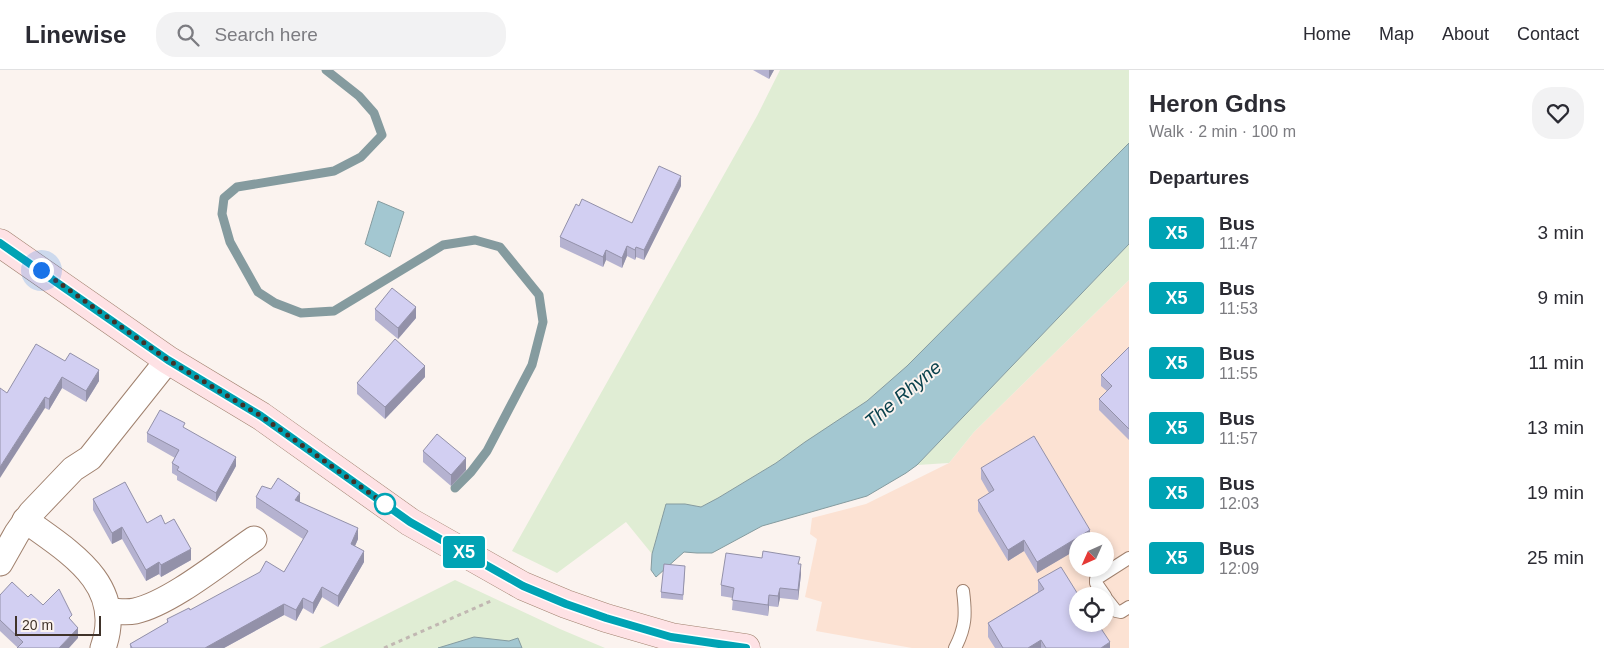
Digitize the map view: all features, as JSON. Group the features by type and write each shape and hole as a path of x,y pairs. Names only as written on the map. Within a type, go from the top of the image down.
{"main road":[{"path":"0,242 168,360 261,416 410,522 523,586 606,618 671,637 746,648"}],"street":[{"path":"0,563 25,520 73,468 90,458 168,360"},
{"path":"25,520 83,565 101,588 108,611 107,632 103,648"},
{"path":"108,611 135,611 154,604 181,589 254,539"}],"lane":[{"path":"1099,587 1096,579 1129,558"},
{"path":"955,648 961,637 965,622 964,591"},
{"path":"1114,608 1121,612 1129,607"}],"path":[{"path":"384,648 523,586"}],"shaded area":[{"path":"1129,280 1129,648 912,648 816,631 822,602 805,597 817,539 810,534 812,518 866,504 949,463 974,432"}],"green space":[{"path":"780,70 1129,70 1129,143 907,366 867,401 776,463 701,507 685,504 667,504 652,554 626,522 557,573 512,551 757,116"},
{"path":"1129,244 1129,280 974,432 949,463 917,465"},
{"path":"455,580 560,629 605,648 319,648"}],"water":[{"name":"The Rhyne","path":"1129,143 1129,244 917,465 867,496 762,526 712,553 684,552 656,577 651,570 652,554 666,504 685,504 701,507 776,463 867,401 907,366"},
{"path":"378,201 404,212 390,257 365,244"},
{"path":"474,637 509,641 518,638 522,648 438,648"}],"building":[{"path":"659,166 681,176 644,250 636,247 635,250 627,246 622,258 606,250 603,257 560,237 576,204 579,206 582,199 632,223"},
{"path":"392,288 416,307 398,328 375,309"},
{"path":"395,339 425,366 385,407 357,383"},
{"path":"36,344 65,361 70,353 99,370 86,391 62,377 49,399 45,397 0,467 0,388 7,393"},
{"path":"1129,347 1129,429 1099,399 1112,386 1101,375"},
{"path":"160,410 185,423 183,427 236,457 216,493 177,470 179,467 172,463 179,450 147,433"},
{"path":"437,434 466,458 451,475 423,451"},
{"path":"1034,436 1090,530 1087,532 1069,532 1069,543 1037,562 1024,540 1008,550 978,500 994,490 981,468"},
{"path":"278,478 300,493 295,500 358,528 351,544 364,551 338,596 322,587 313,603 303,598 296,610 284,604 205,648 132,648 130,644 168,622 167,619 189,608 190,610 260,572 266,561 284,572 308,531 256,497 262,486 271,489"},
{"path":"125,482 147,523 161,515 165,524 174,519 191,549 161,565 159,562 146,570 122,527 112,533 93,499"},
{"path":"763,551 800,557 798,564 801,564 798,590 780,588 778,596 769,595 768,605 732,600 734,588 721,585 726,553 762,558"},
{"path":"664,564 685,566 683,595 661,592"},
{"path":"1061,567 1073,587 1069,587 1069,632 1103,632 1110,642 1101,648 1046,648 1041,640 1028,648 1003,648 988,623 1044,589 1038,580"},
{"path":"12,582 28,597 31,594 43,605 59,589 72,615 69,618 78,628 59,648 17,648 23,642 0,620 0,595"}],"waterway":[{"path":"326,70 359,96 374,113 382,135 361,157 334,171 237,187 224,198 222,214 230,242 258,292 275,303 301,313 334,311 443,245 475,240 500,247 539,295 543,322 532,365 487,451 471,472 455,488"}],"bus line":[{"name":"X5","path":"0,243 168,360 261,416 410,522 523,586 606,618 671,637 746,648"}],"route":[{"path":"41,270 168,360 261,416 385,504"}]}
